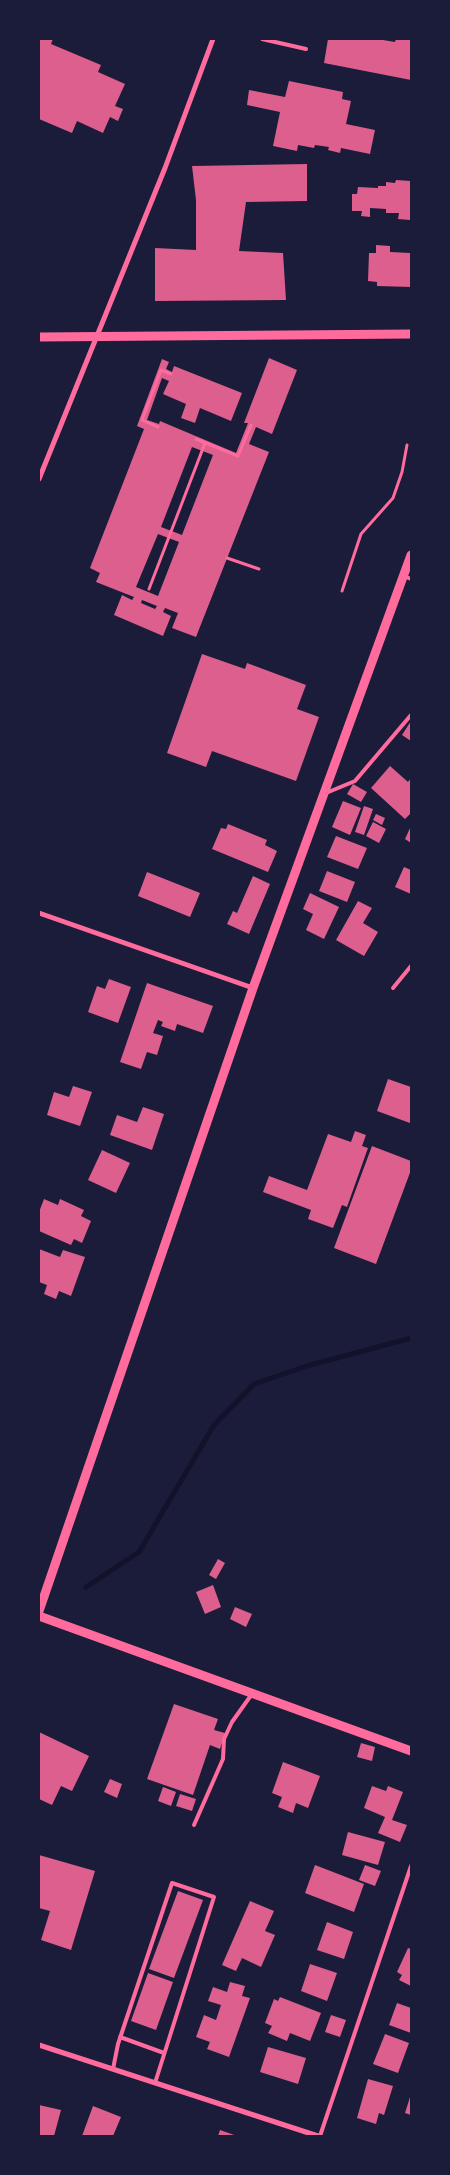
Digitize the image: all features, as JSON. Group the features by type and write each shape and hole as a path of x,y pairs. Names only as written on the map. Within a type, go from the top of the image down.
{"street":[{"path":"39,479 165,168 213,39"},
{"path":"39,337 411,334"},
{"path":"39,1611 253,988 323,794 407,577 411,555"},
{"path":"39,913 253,988"},
{"path":"39,1616 411,1751"},
{"path":"39,2045 319,2136"}],"lane":[{"path":"262,39 306,49"},
{"path":"323,794 355,781 411,715"},
{"path":"393,988 411,966"},
{"path":"194,1825 223,1758 224,1739 232,1722 252,1694"},
{"path":"319,2136 411,1866"},
{"path":"113,2070 120,2038 172,1883 214,1897 155,2083"},
{"path":"120,2038 164,2053"}],"path":[{"path":"158,426 142,420 161,370 171,374"},
{"path":"196,439 238,456 251,425"},
{"path":"148,589 205,443"},
{"path":"342,591 361,534 393,498 402,472 407,445"},
{"path":"227,558 259,569"}],"building":[{"path":"39,39 53,39 51,44 101,65 98,72 125,84 115,106 123,109 118,121 110,117 103,133 77,121 72,133 39,119"},
{"path":"328,39 377,39 395,42 396,39 411,39 411,80 324,63"},
{"path":"289,81 343,92 342,99 351,101 346,124 375,130 370,154 341,148 340,153 328,150 329,147 315,145 314,148 298,145 297,151 273,146 280,112 247,105 249,90 285,97"},
{"path":"307,164 307,201 246,202 239,251 283,253 286,300 155,301 155,248 196,250 196,200 192,166"},
{"path":"396,180 411,181 410,220 398,219 399,213 386,213 386,209 370,208 370,217 361,216 362,211 352,211 352,194 357,194 358,187 378,188 378,186 386,186 386,182 395,183"},
{"path":"376,245 390,246 390,252 411,253 411,287 377,286 377,282 368,281 369,253 376,253"},
{"path":"269,358 297,370 272,434 256,427 249,444 269,452 196,637 172,628 178,613 165,608 163,612 171,616 163,636 114,615 122,595 132,600 134,597 96,582 100,573 90,568 144,429 137,426 162,359 169,362 166,369 172,372 174,366 242,393 231,421 200,408 195,423 181,418 186,404 163,394 169,381 162,378 147,420 159,424 160,421 236,453 248,423 244,423","holes":["192,447 213,455 182,535 161,527","158,534 179,542 158,596 136,587","142,600 157,606 155,609 141,603"]},
{"path":"202,654 245,669 247,663 306,685 297,709 319,717 296,781 212,751 206,767 167,753"},
{"path":"411,721 411,741 402,735"},
{"path":"390,766 408,782 411,778 411,813 405,819 371,788"},
{"path":"353,784 367,792 361,802 347,794"},
{"path":"343,801 361,808 350,835 332,827"},
{"path":"364,806 373,809 364,835 355,832"},
{"path":"376,814 385,818 382,825 373,820"},
{"path":"373,822 386,829 379,843 366,836"},
{"path":"228,824 267,840 265,845 277,851 268,872 212,849 221,828 226,829"},
{"path":"411,826 411,843 405,839"},
{"path":"336,836 367,848 358,869 327,857"},
{"path":"404,867 411,870 411,894 395,887"},
{"path":"327,871 355,882 347,902 319,891"},
{"path":"147,872 200,893 190,917 138,896"},
{"path":"253,876 270,884 249,934 227,924 233,911 237,913"},
{"path":"310,893 339,907 324,939 306,930 313,914 303,909"},
{"path":"358,901 372,908 363,923 378,932 364,956 336,940"},
{"path":"109,979 131,987 118,1023 88,1012 97,986 105,989"},
{"path":"147,983 213,1006 203,1033 177,1024 175,1031 161,1026 163,1022 158,1020 153,1033 163,1036 157,1055 147,1052 141,1069 120,1062"},
{"path":"388,1079 411,1087 410,1123 377,1111"},
{"path":"73,1086 92,1092 80,1126 47,1115 54,1092 69,1097"},
{"path":"143,1107 164,1114 152,1150 110,1135 117,1115 137,1122"},
{"path":"355,1131 366,1135 362,1146 368,1148 347,1207 342,1205 333,1228 308,1219 311,1210 263,1192 269,1176 307,1190 328,1134 351,1142"},
{"path":"372,1146 411,1161 411,1170 376,1264 334,1248"},
{"path":"102,1150 130,1163 116,1193 88,1180"},
{"path":"44,1199 58,1205 60,1199 84,1210 81,1216 91,1221 82,1243 74,1239 71,1245 39,1231 39,1212"},
{"path":"39,1249 60,1257 63,1250 85,1257 71,1296 59,1291 56,1299 44,1294 47,1285 39,1282"},
{"path":"218,1559 225,1563 216,1579 209,1575"},
{"path":"213,1585 221,1607 205,1614 196,1592"},
{"path":"235,1607 252,1614 246,1627 230,1619"},
{"path":"174,1704 218,1719 214,1730 225,1733 220,1749 210,1745 193,1795 147,1779"},
{"path":"39,1732 89,1756 72,1791 61,1786 52,1805 39,1799"},
{"path":"361,1743 375,1747 372,1761 357,1757"},
{"path":"283,1762 320,1776 308,1808 296,1803 293,1813 278,1807 282,1797 272,1793"},
{"path":"110,1779 122,1784 117,1798 104,1792"},
{"path":"372,1786 386,1791 388,1786 403,1792 392,1820 407,1825 400,1842 378,1833 385,1817 364,1808"},
{"path":"163,1787 176,1792 171,1806 158,1801"},
{"path":"180,1794 196,1799 192,1811 176,1806"},
{"path":"348,1832 385,1842 378,1865 342,1855"},
{"path":"39,1855 95,1871 71,1950 41,1940 50,1911 39,1908"},
{"path":"315,1865 364,1884 354,1912 305,1893"},
{"path":"365,1865 381,1871 375,1886 359,1880"},
{"path":"178,1891 203,1900 174,1978 149,1969"},
{"path":"250,1901 274,1911 265,1931 275,1935 261,1967 242,1958 236,1971 222,1965"},
{"path":"327,1922 353,1932 344,1959 317,1950"},
{"path":"408,1948 411,1949 411,1986 399,1980 402,1975 397,1972"},
{"path":"310,1964 337,1973 327,2001 301,1991"},
{"path":"148,1973 173,1982 156,2030 131,2021"},
{"path":"230,1982 245,1986 242,1996 250,1998 229,2057 207,2049 210,2042 196,2037 204,2015 216,2020 221,2005 208,2001 213,1987 227,1992"},
{"path":"280,1997 321,2013 310,2041 290,2033 287,2041 268,2033 272,2026 265,2023 274,1999 278,2001"},
{"path":"397,2003 411,2008 411,2033 389,2025"},
{"path":"331,2015 346,2020 340,2037 325,2032"},
{"path":"385,2034 409,2043 398,2073 373,2064"},
{"path":"268,2047 306,2058 298,2084 260,2072"},
{"path":"368,2079 393,2086 384,2115 379,2113 376,2124 357,2118"},
{"path":"411,2094 411,2115 405,2113"},
{"path":"39,2105 61,2110 54,2136 39,2136"},
{"path":"93,2106 121,2117 113,2136 82,2136"},
{"path":"220,2130 237,2136 218,2136"}],"waterway":[{"path":"86,1587 139,1552 214,1425 254,1384 307,1366 411,1338"}]}
